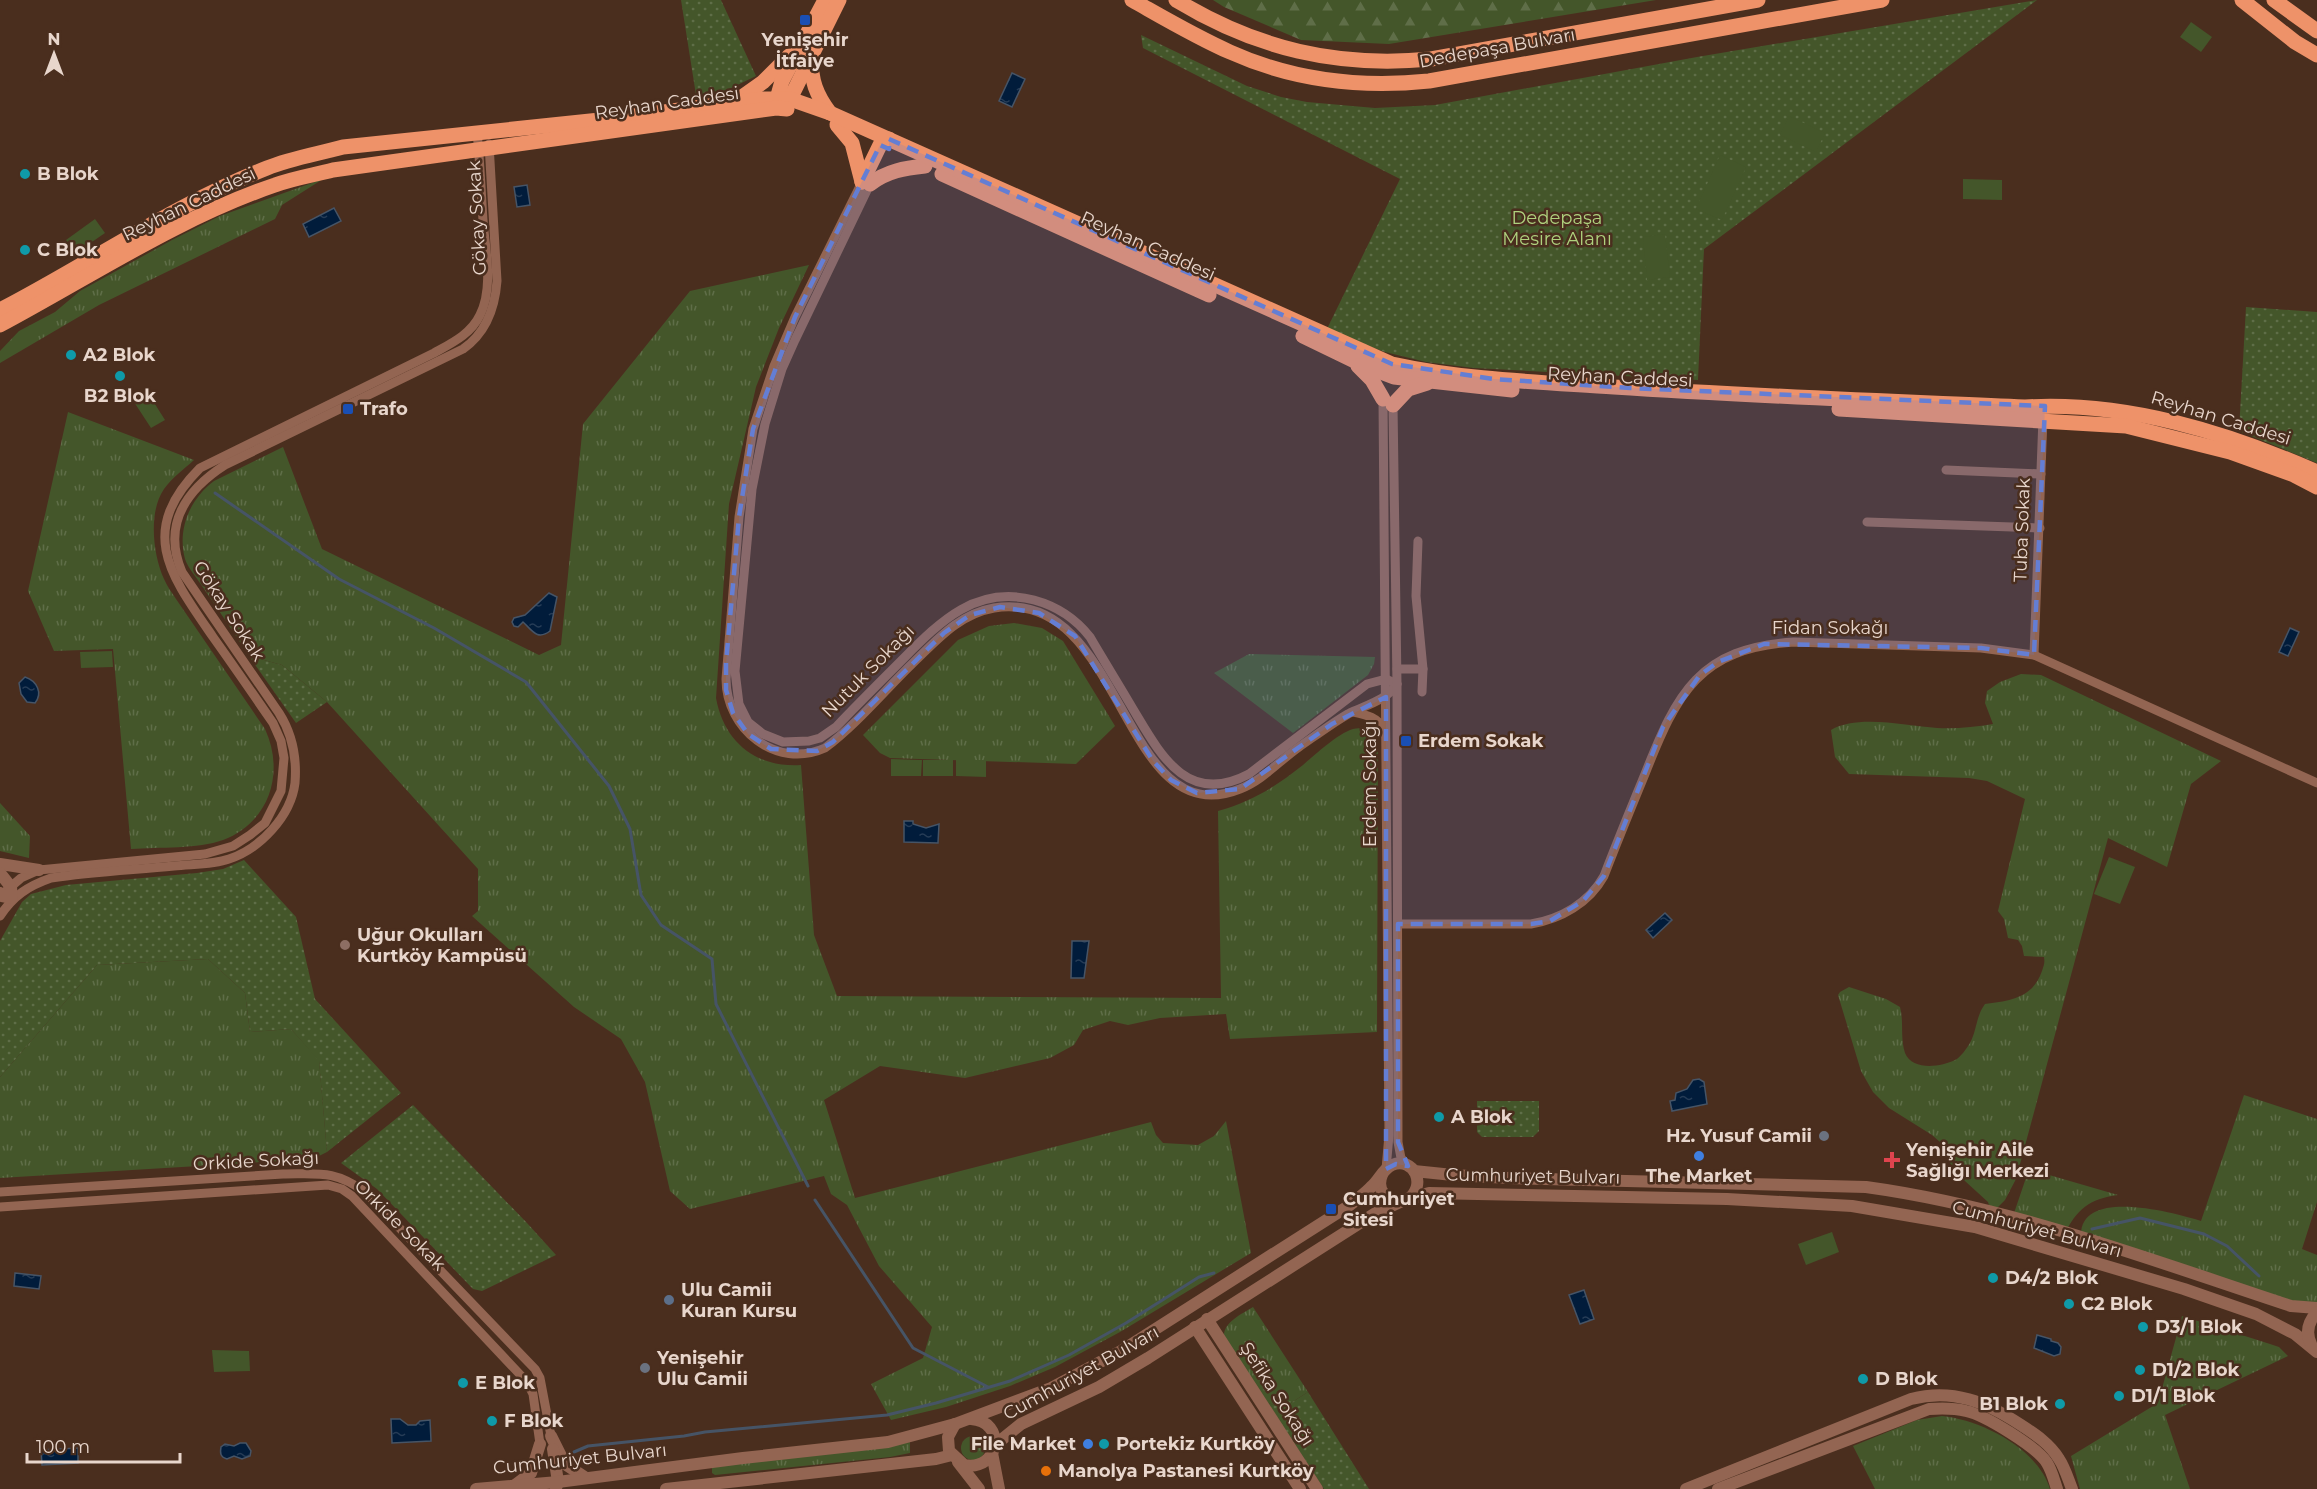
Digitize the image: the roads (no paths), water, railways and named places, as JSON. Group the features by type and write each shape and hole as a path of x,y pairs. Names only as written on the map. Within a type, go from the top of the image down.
{"main road":[{"path":"783,102 782,81 825,0"},
{"path":"783,102 811,57 839,0"},
{"name":"Dedepaşa Bulvarı","path":"1132,0 1231,52 1262,64 1320,79 1377,84 1429,81 1882,0"},
{"name":"Dedepaşa Bulvarı","path":"1176,0 1233,30 1269,44 1336,58 1380,63 1431,59 1758,0"},
{"path":"2242,0 2295,42 2317,55"},
{"path":"2274,0 2317,31"},
{"path":"735,101 773,74 804,37"},
{"path":"811,57 812,81 821,101 852,143 866,183"},
{"name":"Reyhan Caddesi","path":"0,310 175,211 269,167 343,147 619,118 735,101 783,102"},
{"path":"783,102 833,119 1390,372 1388,402"},
{"name":"Reyhan Caddesi","path":"0,325 185,224 235,200 276,184 333,170 783,102"},
{"path":"866,183 886,144"},
{"name":"Reyhan Caddesi","path":"886,144 925,166 1348,358 1430,382 1486,389 2044,413 2137,412 2195,427 2277,455 2317,472"},
{"path":"866,183 899,169 925,166"},
{"path":"1348,358 1368,375 1388,402"},
{"name":"Reyhan Caddesi","path":"1390,372 1449,374 1642,389 2025,407 2044,413 2126,426 2230,452 2294,475 2317,487"},
{"path":"1388,402 1408,389 1430,382"}],"street":[{"name":"Gökay Sokak","path":"5,895 51,878 228,859 257,843 284,813 291,801 295,778 295,757 290,732 182,572 176,547 177,521 185,502 207,477 225,465 451,344 471,328 484,304 487,278 483,131"},
{"name":"Nutuk Sokağı","path":"866,183 782,369 758,449 735,671 736,694 748,722 763,734 783,742 820,738 836,727 936,626 966,606 999,597 1018,596 1040,601 1054,607 1077,623 1090,637 1165,759 1187,777 1201,782 1228,783 1249,774 1367,684 1386,679"},
{"name":"Nutuk Sokağı","path":"866,183 795,317 774,366 753,429 739,517 726,679 730,707 739,724 748,734 765,746 782,752 805,754 825,748 944,633 970,615 1000,607 1039,613 1060,623 1075,636 1153,761 1163,774 1188,790 1218,794 1240,789 1262,777 1313,737 1353,712 1386,697 1397,684"},
{"name":"Gökay Sokak","path":"0,916 5,895 21,878 39,870 221,850 250,835 265,823 281,791 284,766 281,741 273,723 173,576 165,542 166,524 176,496 200,468 357,395"},
{"name":"Erdem Sokağı","path":"1384,1172 1389,1135 1386,732 1388,402"},
{"name":"Erdem Sokağı","path":"1388,402 1397,669 1398,1142 1401,1158 1411,1168"},
{"name":"Tuba Sokak","path":"2034,655 2044,413"},
{"path":"1946,471 2041,474"},
{"path":"1867,522 2040,528"},
{"path":"1418,542 1416,596 1423,669 1422,692"},
{"name":"Fidan Sokağı","path":"1398,924 1531,924 1550,921 1583,901 1596,890 1604,876 1663,727 1674,708 1700,675 1718,662 1742,650 1764,644 1794,642 1981,648 2034,655 2317,783"},
{"path":"1397,669 1423,669"},
{"path":"1386,679 1397,684"},
{"path":"1353,712 1378,720 1386,732"},
{"path":"0,864 39,870"},
{"path":"0,873 5,895"},
{"path":"1396,1164 1411,1168 1418,1186 1416,1192 1403,1201 1390,1200 1382,1191 1380,1180 1384,1172 1396,1164"},
{"name":"Cumhuriyet Bulvarı","path":"1411,1168 1452,1175 1509,1178 1866,1187 1989,1210 2291,1306 2317,1310"},
{"name":"Cumhuriyet Bulvarı","path":"476,1489 556,1485 586,1478 888,1442 971,1419 1051,1388 1121,1351 1350,1204 1367,1192 1384,1172"},
{"name":"Orkide Sokağı","path":"0,1192 283,1174 329,1174 350,1182 365,1192 535,1369 540,1378 551,1436"},
{"path":"1509,1178 1509,1193"},
{"path":"1657,1182 1659,1197"},
{"name":"Orkide Sokak","path":"0,1207 328,1185 342,1189 352,1196 527,1382 533,1394 540,1444"},
{"path":"82,1188 83,1202"},
{"name":"Cumhuriyet Bulvarı","path":"673,1489 955,1458 964,1465 984,1463 994,1449 1021,1424 1099,1386 1374,1214 1429,1192 1659,1197 1852,1206 1983,1229 2184,1289 2256,1314 2295,1334 2315,1351"},
{"path":"1983,1229 1989,1210"},
{"name":"Şefika Sokağı","path":"1187,1307 1317,1489"},
{"path":"2315,1351 2309,1342 2308,1327 2317,1310"},
{"name":"Şefika Sokağı","path":"1200,1324 1300,1489"},
{"path":"1686,1489 1924,1395 1954,1395 1986,1404 2044,1441 2060,1459 2072,1489"},
{"path":"1718,1489 1929,1409 1955,1409 1982,1417 2033,1449 2048,1464 2057,1489"},
{"name":"Cumhuriyet Bulvarı","path":"971,1419 985,1422 990,1428 994,1449"},
{"path":"955,1424 947,1444 979,1489"},
{"path":"551,1436 565,1464 586,1478"},
{"path":"551,1436 556,1485"},
{"path":"514,1486 531,1473 540,1444"},
{"path":"540,1444 544,1486"},
{"path":"994,1449 994,1470 999,1489"},
{"path":"1779,1451 1785,1463"},
{"path":"688,1465 692,1488"},
{"name":"Cumhuriyet Bulvarı","path":"673,1489 688,1465"},
{"path":"741,1489 756,1479"}],"water":[{"path":"1012,73 1025,79 1012,107 999,101"},
{"path":"527,185 530,205 517,207 514,187"},
{"path":"334,208 341,221 309,237 303,224"},
{"path":"549,593 557,597 550,631 538,635 523,622 518,627 514,626 512,622 514,618 525,615"},
{"path":"2290,628 2299,632 2288,656 2279,652"},
{"path":"25,677 33,681 38,688 35,703 27,702 21,694 19,683"},
{"path":"904,821 913,821 913,824 926,828 939,824 938,843 904,842"},
{"path":"1665,913 1672,920 1653,938 1646,930"},
{"path":"1072,941 1089,941 1084,978 1071,978"},
{"path":"1699,1079 1704,1082 1707,1104 1672,1111 1670,1101 1675,1100 1676,1093 1687,1089 1693,1080"},
{"path":"15,1273 41,1276 39,1289 14,1286"},
{"path":"1584,1290 1594,1319 1580,1324 1569,1295"},
{"path":"2037,1335 2058,1343 2061,1347 2060,1354 2054,1356 2034,1348"},
{"path":"391,1419 400,1419 408,1425 430,1420 431,1441 392,1443"},
{"path":"246,1443 251,1451 250,1456 242,1459 234,1456 227,1459 222,1456 221,1447 225,1444 234,1446"},
{"path":"78,1448 78,1463 42,1465 41,1450"}],"waterway":[{"path":"215,493 339,579 434,628 526,682 609,786 630,829 641,895 661,925 712,959 716,1004 808,1186"},
{"path":"815,1200 913,1348 988,1387"},
{"path":"2092,1229 2140,1218 2204,1234 2227,1246 2259,1276"},
{"path":"574,1452 588,1446 705,1432 887,1415 936,1403 1010,1381 1069,1355 1126,1323 1199,1277 1214,1273"}],"place":[{"name":"Yenişehir İtfaiye","path":"805,20"},
{"name":"B Blok","path":"25,174"},
{"name":"C Blok","path":"25,250"},
{"name":"A2 Blok","path":"71,355"},
{"name":"B2 Blok","path":"120,376"},
{"name":"Trafo","path":"348,409"},
{"name":"Erdem Sokak","path":"1406,741"},
{"name":"Uğur Okulları Kurtköy Kampüsü","path":"345,945"},
{"name":"A Blok","path":"1439,1117"},
{"name":"Hz. Yusuf Camii","path":"1824,1136"},
{"name":"The Market","path":"1699,1156"},
{"name":"Yenişehir Aile Sağlığı Merkezi","path":"1892,1160"},
{"name":"Cumhuriyet Sitesi","path":"1331,1209"},
{"name":"D4/2 Blok","path":"1993,1278"},
{"name":"Ulu Camii Kuran Kursu","path":"669,1300"},
{"name":"C2 Blok","path":"2069,1304"},
{"name":"D3/1 Blok","path":"2143,1327"},
{"name":"Yenişehir Ulu Camii","path":"645,1368"},
{"name":"D1/2 Blok","path":"2140,1370"},
{"name":"D Blok","path":"1863,1379"},
{"name":"E Blok","path":"463,1383"},
{"name":"D1/1 Blok","path":"2119,1396"},
{"name":"B1 Blok","path":"2060,1404"},
{"name":"F Blok","path":"492,1421"},
{"name":"File Market","path":"1088,1444"},
{"name":"Portekiz Kurtköy","path":"1104,1444"},
{"name":"Manolya Pastanesi Kurtköy","path":"1046,1471"}],"park label":[{"name":"Dedepaşa Mesire Alanı","path":"1557,228"}]}
